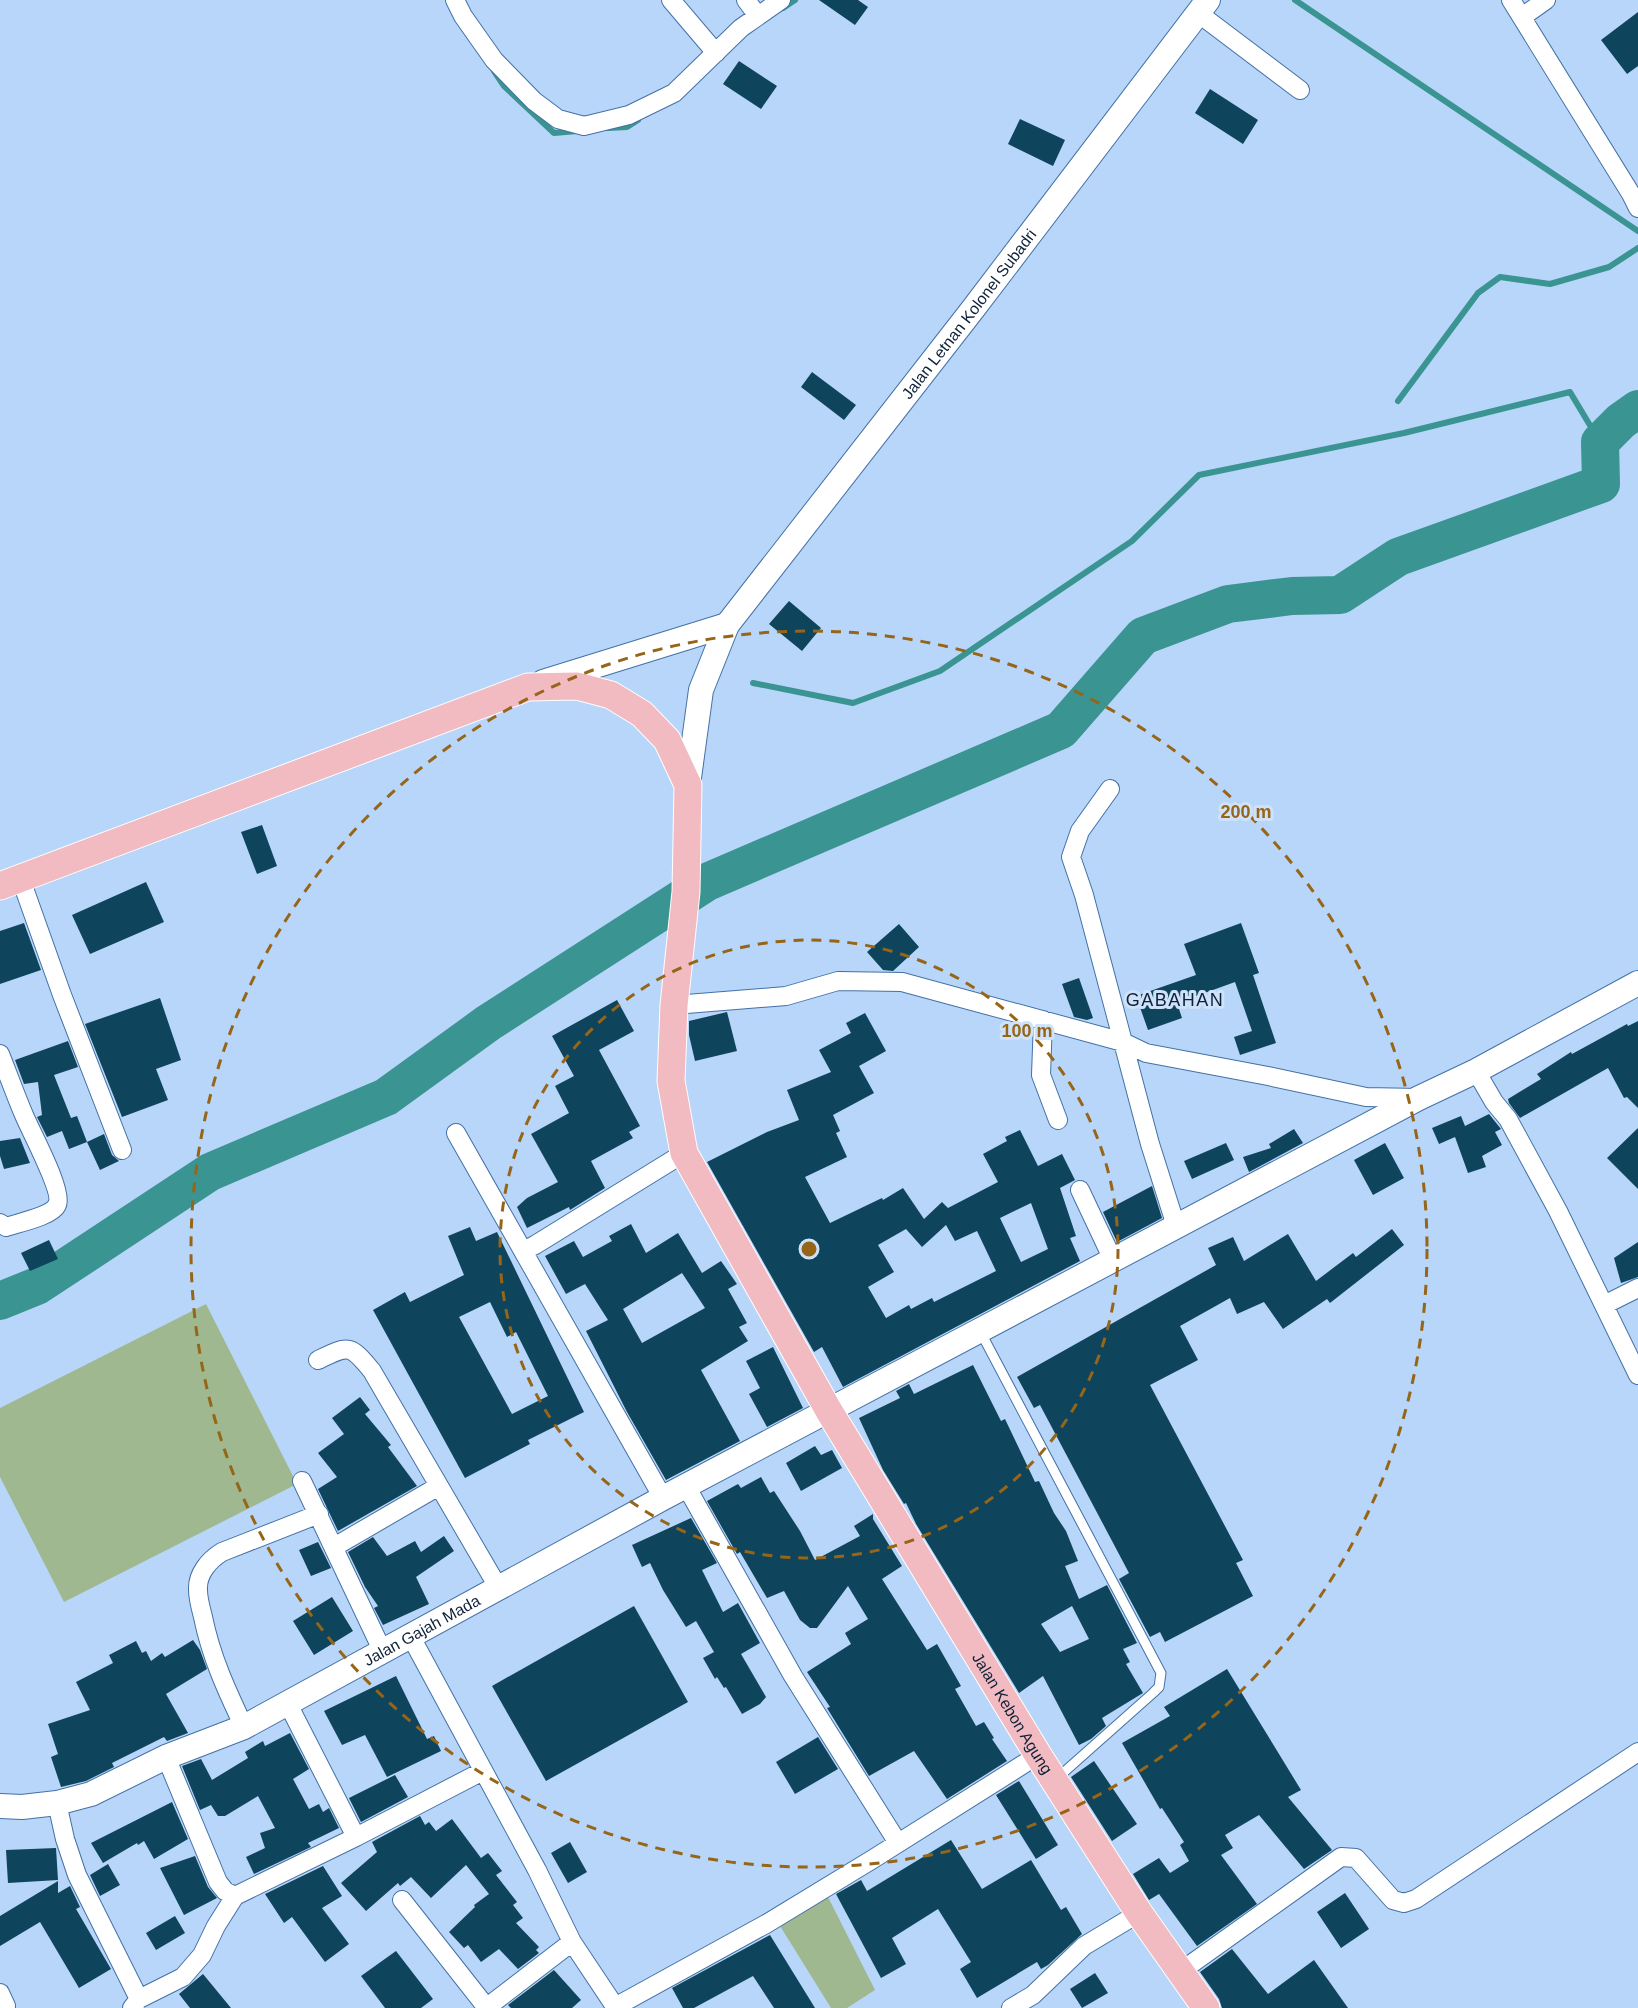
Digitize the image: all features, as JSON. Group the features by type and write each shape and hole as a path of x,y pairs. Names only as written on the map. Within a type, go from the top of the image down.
{"main road":[{"name":"Jalan Letnan Kolonel Subadri","path":"688,785 701,690 727,625 973,309 1203,6"},
{"path":"10,882 528,687 727,625"},
{"path":"528,687 577,686 611,695 642,714 667,740 688,785"},
{"name":"Jalan Kebon Agung","path":"688,785 686,892 674,1005 671,1081 684,1153 829,1411 1038,1755 1139,1913 1206,2008"},
{"name":"Jalan Gajah Mada","path":"0,1806 22,1807 57,1803 91,1794 166,1756 244,1727 663,1498 1419,1098 1476,1071 1638,982"}],"street":[{"path":"455,0 463,16 494,60 534,101 558,119 584,126 629,115 674,93 741,28 781,0"},
{"path":"670,0 716,53"},
{"path":"746,0 758,16"},
{"path":"1511,0 1638,208"},
{"path":"1522,17 1546,0"},
{"path":"1203,6 1300,90"},
{"path":"1110,789 1080,831 1071,857 1084,895 1150,1144 1176,1226"},
{"path":"10,882 62,995 122,1150"},
{"path":"674,1005 786,996 838,981 902,982 1122,1042 1146,1053 1366,1097 1419,1098"},
{"path":"1043,1020 1041,1075 1058,1120"},
{"path":"0,1054 24,1117 48,1167 59,1199 57,1206 48,1213 6,1227 0,1222"},
{"path":"1476,1071 1494,1102 1508,1119 1558,1211 1638,1376"},
{"path":"456,1133 663,1498"},
{"path":"523,1251 684,1153"},
{"path":"1080,1190 1113,1260"},
{"path":"1604,1305 1638,1288"},
{"path":"318,1360 341,1349 353,1351 361,1357 372,1371 498,1587"},
{"path":"302,1481 382,1650"},
{"path":"334,1547 439,1486"},
{"path":"686,1486 793,1676 898,1843"},
{"path":"244,1727 218,1671 208,1643 198,1589 200,1579 204,1568 212,1558 222,1552 319,1515"},
{"path":"410,1635 537,1870 572,1942 616,2007 766,1924 1038,1755"},
{"path":"287,1702 356,1837"},
{"path":"1180,1972 1341,1857 1356,1858 1393,1900 1404,1903 1416,1899 1638,1752"},
{"path":"166,1756 218,1882 225,1891 235,1896"},
{"path":"57,1803 65,1839 77,1875 135,2004 183,1977 202,1955 216,1926 235,1896 483,1771"},
{"path":"402,1900 487,2008 572,1942"},
{"path":"1018,2006 1033,1995 1084,1946 1139,1913"},
{"path":"0,1993 6,2006 3,2008"}],"lane":[{"path":"980,1330 1161,1673 1160,1687 1054,1780"}],"green space":[{"path":"206,1304 297,1484 64,1602 0,1477 0,1408"},
{"path":"828,1897 875,1990 847,2008 831,2008 780,1926"}],"building":[{"path":"819,0 858,0 868,7 855,25"},
{"path":"1638,12 1638,66 1627,74 1601,40"},
{"path":"739,61 777,86 761,109 723,84"},
{"path":"1210,89 1258,120 1243,144 1195,113"},
{"path":"1020,119 1065,140 1053,166 1008,144"},
{"path":"812,372 856,405 844,420 801,387"},
{"path":"789,601 821,628 802,651 769,624"},
{"path":"262,825 277,866 257,874 241,832"},
{"path":"146,882 164,922 90,954 72,915"},
{"path":"24,923 41,970 0,984 0,931"},
{"path":"1241,923 1259,973 1253,975 1276,1043 1240,1055 1234,1037 1252,1031 1235,982 1177,1003 1182,1018 1148,1030 1136,996 1196,975 1184,944"},
{"path":"899,924 919,947 893,971 883,970 867,952"},
{"path":"1079,978 1093,1018 1087,1020 1074,1017 1062,984"},
{"path":"160,998 181,1060 156,1069 168,1100 122,1117 85,1024"},
{"path":"617,1000 634,1031 599,1050 640,1126 629,1132 633,1138 591,1161 605,1188 570,1210 569,1207 527,1228 517,1207 527,1198 558,1182 531,1134 569,1113 555,1086 574,1076 552,1036"},
{"path":"727,1012 737,1051 695,1061 689,1035 689,1021"},
{"path":"865,1013 886,1051 859,1066 874,1093 833,1115 840,1131 836,1133 847,1157 805,1177 830,1223 882,1198 883,1200 903,1188 924,1219 942,1202 948,1208 998,1182 983,1154 1007,1141 1005,1137 1020,1130 1038,1166 1062,1154 1075,1180 1060,1188 1076,1236 1070,1238 1080,1261 843,1387 822,1347 814,1352 707,1162 767,1132 799,1120 787,1090 831,1072 819,1050 851,1033 846,1023","holes":["1031,1203 1048,1249 1021,1262 1000,1218","946,1225 955,1241 977,1231 996,1271 934,1302 932,1298 911,1309 909,1305 886,1318 868,1287 894,1272 878,1245 906,1229 922,1247"]},
{"path":"1638,1021 1638,1108 1627,1097 1624,1098 1608,1068 1520,1118 1509,1103 1508,1099 1541,1079 1537,1074 1571,1052 1572,1054 1627,1024 1628,1026"},
{"path":"68,1041 78,1067 54,1075 71,1118 77,1116 87,1142 69,1149 62,1131 47,1137 37,1117 42,1115 38,1082 24,1084 15,1060"},
{"path":"1489,1114 1501,1129 1495,1132 1502,1145 1482,1156 1486,1167 1468,1173 1455,1137 1439,1144 1432,1128 1461,1116 1465,1126"},
{"path":"1638,1128 1638,1189 1607,1158"},
{"path":"1294,1129 1303,1143 1249,1172 1243,1157 1271,1148 1269,1144"},
{"path":"104,1134 112,1155 119,1161 100,1170 87,1142"},
{"path":"20,1138 30,1163 4,1169 0,1156 0,1141"},
{"path":"1226,1143 1234,1160 1192,1179 1184,1161"},
{"path":"1385,1143 1404,1178 1373,1195 1354,1160"},
{"path":"1152,1186 1162,1218 1117,1242 1103,1212"},
{"path":"631,1224 646,1253 678,1233 702,1273 721,1261 737,1284 728,1289 747,1323 739,1327 748,1341 701,1370 740,1441 666,1480 627,1412 586,1331 608,1320 585,1284 566,1294 545,1256 574,1241 583,1257 612,1241 609,1236","holes":["682,1273 705,1308 642,1343 623,1309"]},
{"path":"470,1227 476,1241 497,1232 584,1412 528,1440 530,1444 465,1478 373,1310 405,1292 410,1302 464,1275 448,1236","holes":["490,1302 507,1337 516,1332 548,1396 512,1414 459,1317"]},
{"path":"1392,1229 1404,1245 1330,1303 1327,1299 1283,1329 1264,1302 1237,1314 1230,1298 1180,1326 1198,1360 1150,1385 1243,1560 1236,1563 1253,1596 1165,1642 1160,1632 1150,1637 1119,1579 1129,1573 1040,1405 1034,1408 1017,1377 1216,1265 1208,1248 1233,1237 1244,1261 1288,1234 1316,1281 1353,1253 1356,1257"},
{"path":"49,1240 58,1259 30,1271 21,1253"},
{"path":"1638,1242 1638,1277 1621,1283 1614,1258"},
{"path":"773,1347 803,1408 767,1427 749,1394 760,1388 746,1361"},
{"path":"973,1365 1001,1421 1005,1419 1035,1482 1039,1481 1054,1513 1066,1531 1078,1561 1065,1566 1079,1599 1107,1585 1137,1643 1123,1649 1130,1662 1126,1664 1143,1693 1102,1718 1106,1726 1091,1739 1079,1745 1043,1676 1019,1693 916,1524 906,1503 904,1504 883,1470 859,1418 900,1398 896,1391 909,1384 914,1394","holes":["1072,1606 1089,1639 1060,1652 1041,1624"]},
{"path":"360,1397 370,1410 365,1414 391,1445 388,1447 417,1486 338,1531 318,1489 337,1477 318,1453 344,1434 332,1418"},
{"path":"815,1446 821,1455 832,1450 842,1468 801,1491 786,1463"},
{"path":"761,1477 770,1493 774,1491 800,1531 815,1560 860,1536 854,1526 873,1514 873,1519 902,1566 882,1579 927,1650 937,1644 961,1686 955,1689 976,1726 984,1722 1007,1761 947,1799 914,1751 869,1776 827,1708 830,1707 807,1672 851,1644 845,1633 868,1619 848,1586 817,1628 810,1628 800,1620 784,1591 767,1598 740,1552 737,1554 707,1501 738,1484 741,1488"},
{"path":"691,1518 717,1563 702,1570 723,1612 738,1603 760,1643 741,1654 766,1697 760,1704 742,1714 726,1687 724,1688 717,1677 715,1679 703,1658 714,1652 696,1621 686,1627 663,1590 650,1563 642,1567 632,1545"},
{"path":"444,1536 454,1551 416,1577 429,1604 383,1625 374,1608 378,1606 365,1587 348,1552 373,1537 387,1556 415,1541 421,1552"},
{"path":"318,1542 331,1568 311,1576 299,1550"},
{"path":"332,1597 353,1631 314,1655 293,1621"},
{"path":"634,1606 688,1702 546,1781 492,1686"},
{"path":"193,1640 200,1650 207,1669 166,1694 188,1733 167,1741 164,1737 112,1763 114,1767 86,1781 61,1787 51,1757 58,1754 48,1724 90,1710 76,1682 113,1663 109,1655 136,1641 142,1653 146,1651 151,1661 162,1653 165,1657"},
{"path":"1227,1669 1301,1790 1288,1797 1332,1850 1304,1869 1259,1815 1225,1835 1233,1848 1221,1855 1257,1904 1197,1946 1159,1894 1149,1900 1133,1874 1159,1858 1170,1873 1189,1861 1180,1845 1184,1842 1162,1808 1160,1809 1122,1743 1170,1716 1164,1707"},
{"path":"396,1676 427,1739 434,1736 441,1751 387,1777 365,1735 342,1745 324,1711"},
{"path":"290,1733 309,1769 293,1779 309,1809 319,1804 323,1812 329,1808 339,1828 308,1843 311,1847 254,1874 246,1857 265,1848 260,1833 275,1828 258,1796 225,1816 218,1816 211,1805 200,1810 182,1766 201,1759 212,1780 248,1758 245,1752 263,1741 265,1746"},
{"path":"818,1737 838,1769 795,1794 776,1762"},
{"path":"1094,1761 1137,1824 1112,1841 1071,1777"},
{"path":"395,1775 408,1797 361,1822 349,1798"},
{"path":"1019,1781 1058,1845 1036,1859 996,1795"},
{"path":"172,1802 188,1839 154,1859 144,1841 103,1863 91,1843"},
{"path":"420,1816 425,1825 429,1822 436,1831 452,1819 481,1858 488,1853 502,1871 496,1875 517,1902 513,1905 523,1918 516,1923 539,1947 536,1950 539,1953 518,1969 499,1949 481,1962 468,1945 464,1948 449,1932 475,1907 474,1905 489,1894 466,1865 431,1898 411,1877 400,1886 398,1883 366,1911 341,1883 377,1852 372,1842"},
{"path":"951,1840 982,1889 1031,1860 1061,1910 1066,1907 1082,1934 1048,1965 1041,1969 1037,1962 977,1998 960,1969 971,1962 938,1909 892,1938 906,1964 881,1978 836,1894 861,1880 867,1891"},
{"path":"570,1842 587,1872 568,1883 551,1853"},
{"path":"56,1848 58,1880 8,1883 6,1850"},
{"path":"195,1856 208,1887 217,1898 184,1915 160,1868"},
{"path":"108,1864 120,1885 100,1896 90,1875"},
{"path":"323,1866 342,1896 322,1908 349,1944 325,1962 292,1917 284,1923 265,1894"},
{"path":"58,1881 58,1893 70,1886 80,1907 76,1909 111,1969 79,1988 40,1922 0,1946 0,1916"},
{"path":"1345,1893 1369,1929 1341,1948 1317,1912"},
{"path":"175,1916 185,1933 156,1950 146,1933"},
{"path":"770,1935 815,2008 774,2008 753,1976 694,2008 683,2008 672,1988"},
{"path":"1232,1949 1268,1994 1314,1960 1348,2008 1222,2008 1219,1999 1200,1972"},
{"path":"396,1951 433,1999 421,2008 385,2008 361,1976"},
{"path":"554,1970 581,2000 572,2008 511,2008 508,2005"},
{"path":"1095,1973 1108,1993 1082,2008 1070,1989"},
{"path":"203,1974 231,2008 190,2008 179,1994"}],"waterway":[{"path":"783,8 795,0"},
{"path":"1295,0 1638,231"},
{"path":"494,71 504,86 554,133 577,131"},
{"path":"608,128 627,127 638,120"},
{"path":"1398,401 1478,293 1500,277 1550,284 1609,267 1638,248"},
{"path":"753,683 853,703 940,671 1132,541 1199,475 1404,433 1570,392 1600,442"},
{"path":"0,1301 37,1286 210,1172 386,1097 488,1023 707,882 1061,730 1143,636 1228,604 1292,596 1340,595 1398,557 1601,484 1600,442 1621,421 1638,409"}],"district":[{"name":"GABAHAN","path":"1175,1000"}]}
